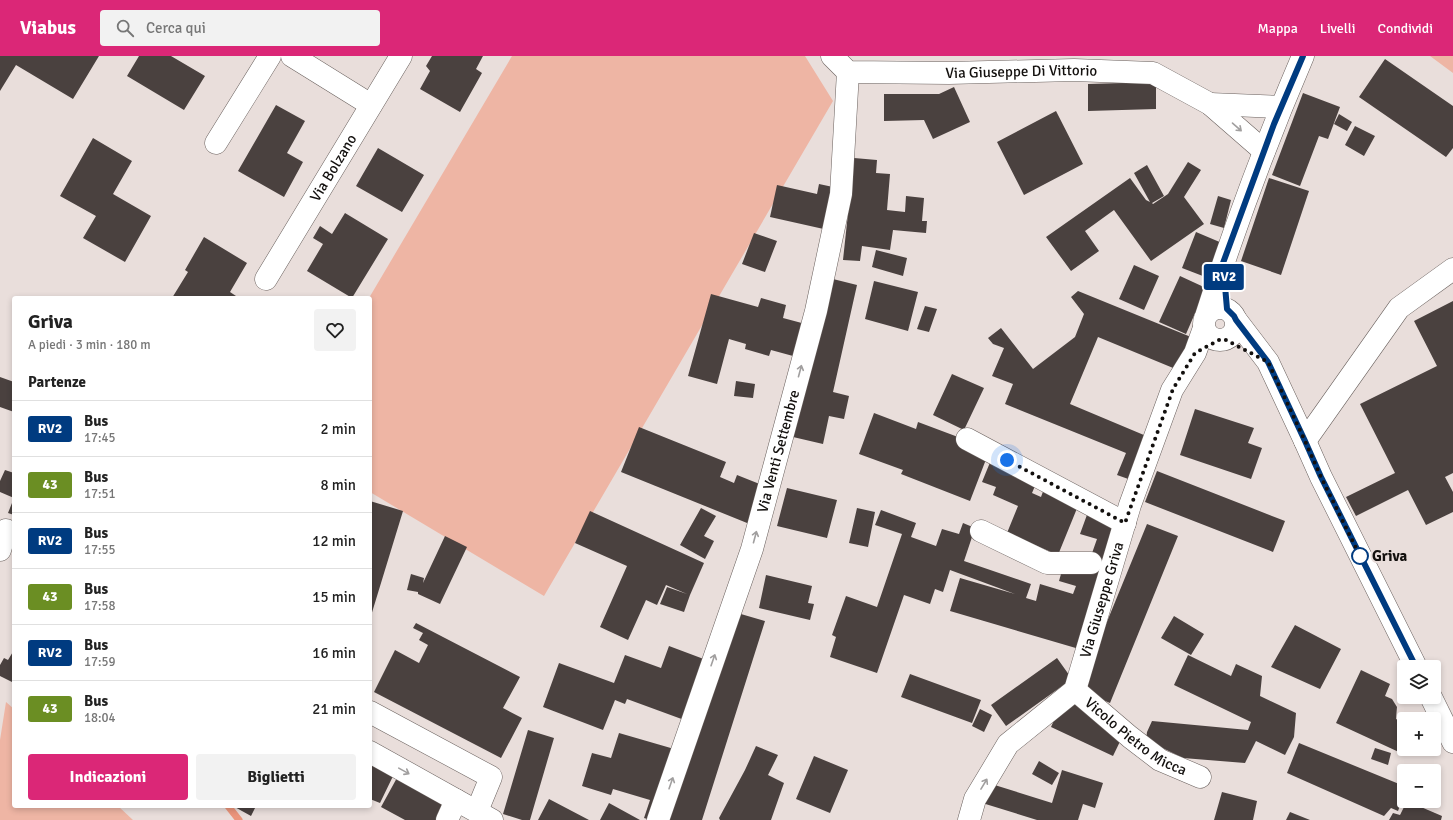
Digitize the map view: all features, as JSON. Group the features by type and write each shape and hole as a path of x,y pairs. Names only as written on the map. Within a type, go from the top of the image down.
{"street":[{"path":"216,143 270,56"},
{"path":"292,56 371,105"},
{"name":"Via Bolzano","path":"266,279 401,56"},
{"path":"832,56 848,72"},
{"name":"Via Giuseppe Griva","path":"1075,690 1125,523 1172,390 1195,353 1220,325 1223,263 1264,151 1303,56"},
{"name":"Via Giuseppe Di Vittorio","path":"848,72 872,64 949,73 1074,70 1151,64 1210,104 1264,151"},
{"name":"Via Venti Settembre","path":"658,820 752,550 816,311 841,194 848,72"},
{"name":"Via Giuseppe Di Vittorio","path":"1210,104 1281,108"},
{"path":"1305,441 1399,308 1453,269"},
{"path":"1220,325 1268,362 1321,477 1412,660"},
{"path":"968,439 1125,523"},
{"path":"981,531 1047,563 1090,563"},
{"path":"969,820 975,800 1008,744 1075,690"},
{"name":"Vicolo Pietro Micca","path":"1075,690 1130,737 1160,760 1200,777"},
{"path":"1434,704 1453,742"},
{"path":"372,713 491,777 485,816 372,753"},
{"path":"447,820 456,800"}],"shaded area":[{"path":"512,56 805,56 833,101 544,596 372,493 372,296 370,296"},
{"path":"1430,56 1453,56 1453,73"},
{"path":"6,702 12,707 12,808 120,808 133,820 0,820 0,740"}],"building":[{"path":"0,56 99,56 73,99 16,65 0,91"},
{"path":"139,56 171,56 205,76 184,110 127,76"},
{"path":"432,56 483,56 476,69 482,73 460,112 420,89 430,71 426,66"},
{"path":"1385,59 1453,106 1453,148 1446,157 1359,97"},
{"path":"1156,82 1156,109 1088,111 1088,84"},
{"path":"954,87 970,122 933,139 924,120 884,121 884,94 939,94"},
{"path":"1303,93 1340,107 1328,139 1319,136 1300,186 1272,175"},
{"path":"276,105 305,121 287,153 303,162 284,197 238,171"},
{"path":"1056,111 1083,164 1024,195 997,142"},
{"path":"1339,114 1352,122 1347,131 1334,124"},
{"path":"1355,126 1375,136 1364,156 1345,145"},
{"path":"93,138 132,161 113,194 151,216 125,262 83,238 96,216 60,196"},
{"path":"378,148 424,175 402,212 356,186"},
{"path":"854,158 877,160 876,173 890,174 887,210 905,212 906,196 924,198 922,221 927,221 926,233 893,230 890,250 862,246 860,261 843,260"},
{"path":"1188,162 1201,170 1184,197 1204,224 1151,261 1114,210 1085,231 1099,251 1071,271 1046,237 1130,178 1146,200 1150,202 1134,173 1147,165 1164,196 1152,203 1153,204 1168,194"},
{"path":"1269,178 1309,191 1281,275 1241,261"},
{"path":"819,184 847,190 837,232 770,217 777,185 817,194"},
{"path":"1218,196 1231,200 1224,228 1210,224"},
{"path":"345,213 388,239 353,296 349,296 307,271 323,244 313,238 320,226 332,234"},
{"path":"1196,232 1222,243 1208,278 1182,268"},
{"path":"754,233 777,241 765,272 742,264"},
{"path":"204,237 247,263 230,292 236,296 173,296 188,272 185,270"},
{"path":"876,250 907,258 903,276 872,267"},
{"path":"1134,265 1159,276 1144,310 1119,299"},
{"path":"1180,276 1206,288 1186,334 1159,322"},
{"path":"829,278 857,285 833,392 849,396 844,419 829,416 823,444 793,437"},
{"path":"874,281 918,292 908,331 865,319"},
{"path":"1078,291 1191,337 1178,370 1098,337 1070,404 1151,438 1134,481 1117,475 1126,453 1005,404 1013,384 992,376 1004,348 993,344 988,338 1001,328 1033,369 1075,337 1084,314 1071,297"},
{"path":"711,294 758,307 761,298 786,305 783,318 813,326 804,359 771,350 769,356 745,349 746,344 729,339 717,384 688,376"},
{"path":"1453,301 1453,473 1445,477 1453,492 1453,512 1426,525 1408,490 1356,516 1346,497 1395,473 1360,404 1437,366 1414,321"},
{"path":"925,306 937,309 929,332 917,329"},
{"path":"952,374 984,388 964,430 933,415"},
{"path":"0,377 12,381 12,411 0,407"},
{"path":"736,381 755,384 753,398 734,396"},
{"path":"1195,409 1254,428 1248,443 1262,448 1251,479 1180,455"},
{"path":"874,413 916,429 918,422 990,449 970,501 901,474 903,470 859,454"},
{"path":"639,427 726,462 720,477 734,483 737,475 767,487 752,525 621,472"},
{"path":"991,460 1038,479 1032,493 1041,497 1045,486 1080,501 1058,555 1007,533 1018,506 993,495 996,487 982,482"},
{"path":"5,470 12,472 12,497 0,492 0,481"},
{"path":"1157,471 1285,521 1273,552 1145,502"},
{"path":"787,488 837,500 827,538 777,526"},
{"path":"372,502 403,511 372,612"},
{"path":"12,503 12,514 8,513"},
{"path":"701,508 716,516 704,536 714,541 705,559 680,545"},
{"path":"857,508 875,512 868,547 849,543"},
{"path":"881,510 916,523 911,537 936,546 942,529 959,534 963,523 975,528 964,561 1031,584 1026,598 1036,601 1040,584 1073,594 1076,586 1059,581 1067,553 1111,566 1086,651 950,611 960,578 1015,594 950,570 943,592 935,589 930,604 904,595 877,673 830,657 836,637 832,635 846,596 877,607 902,534 875,525"},
{"path":"590,511 704,563 684,612 660,604 667,587 687,594 666,585 657,605 646,600 628,640 600,627 627,566 575,543"},
{"path":"1088,512 1130,527 1117,564 1091,556 1097,539 1080,534"},
{"path":"1147,524 1178,536 1110,703 1079,690"},
{"path":"445,536 467,547 440,604 418,594 418,592 407,590 411,574 424,578 423,583"},
{"path":"766,575 812,586 808,603 814,604 810,620 759,608"},
{"path":"734,612 765,621 702,820 651,820 644,818 650,800 613,789 611,795 582,786 592,753 611,758 619,733 688,753"},
{"path":"1174,616 1204,634 1191,655 1161,638"},
{"path":"416,623 520,677 503,708 522,718 501,758 374,692 395,650 419,663 428,645 419,640 423,633 413,628"},
{"path":"1295,625 1341,649 1320,689 1271,667"},
{"path":"669,646 709,661 687,721 627,699 625,704 615,700 603,730 543,707 559,663 614,683 625,655 661,668"},
{"path":"12,653 12,682 0,676 0,665 4,658 8,660"},
{"path":"1188,655 1231,676 1236,664 1262,676 1260,696 1296,713 1294,737 1285,755 1256,741 1245,763 1183,758 1146,740 1147,732 1152,721 1248,730 1251,722 1174,685"},
{"path":"1057,658 1072,679 1006,726 991,705"},
{"path":"1361,670 1390,684 1385,696 1392,699 1397,707 1397,751 1336,723"},
{"path":"910,674 981,700 972,723 901,697"},
{"path":"1064,698 1127,727 1113,756 1051,727"},
{"path":"980,709 992,715 984,732 972,726"},
{"path":"528,730 554,738 530,820 522,820 503,814"},
{"path":"1299,743 1397,783 1397,808 1399,808 1398,811 1391,808 1384,816 1287,773"},
{"path":"756,746 778,755 768,775 784,783 771,820 720,820 719,818"},
{"path":"1375,748 1391,753 1388,765 1371,759"},
{"path":"814,756 848,770 830,813 796,799"},
{"path":"1039,761 1059,773 1052,785 1032,774"},
{"path":"372,762 395,772 380,803 372,800"},
{"path":"1062,770 1103,783 1095,808 1083,804 1078,820 1037,820 979,802 985,782 1052,803"},
{"path":"398,776 448,803 439,820 405,820 381,807"},
{"path":"1222,792 1257,801 1253,820 1214,820"},
{"path":"549,799 589,820 538,820"},
{"path":"609,803 640,820 600,820"},
{"path":"237,808 255,808 251,816"},
{"path":"1404,808 1423,808 1442,816 1441,820 1389,820 1393,813 1400,815"},
{"path":"1290,812 1310,820 1286,820"}],"waterway":[{"path":"230,808 239,820"}],"bus line":[{"name":"RV2","path":"1303,56 1274,124 1223,263 1227,309 1231,312 1268,362 1321,477 1412,660"}],"place":[{"name":"Griva","path":"1360,556"}],"route":[{"path":"1007,460 1125,523 1130,505 1173,389 1195,353 1219,340 1224,339 1268,362 1321,477 1360,556"}]}
